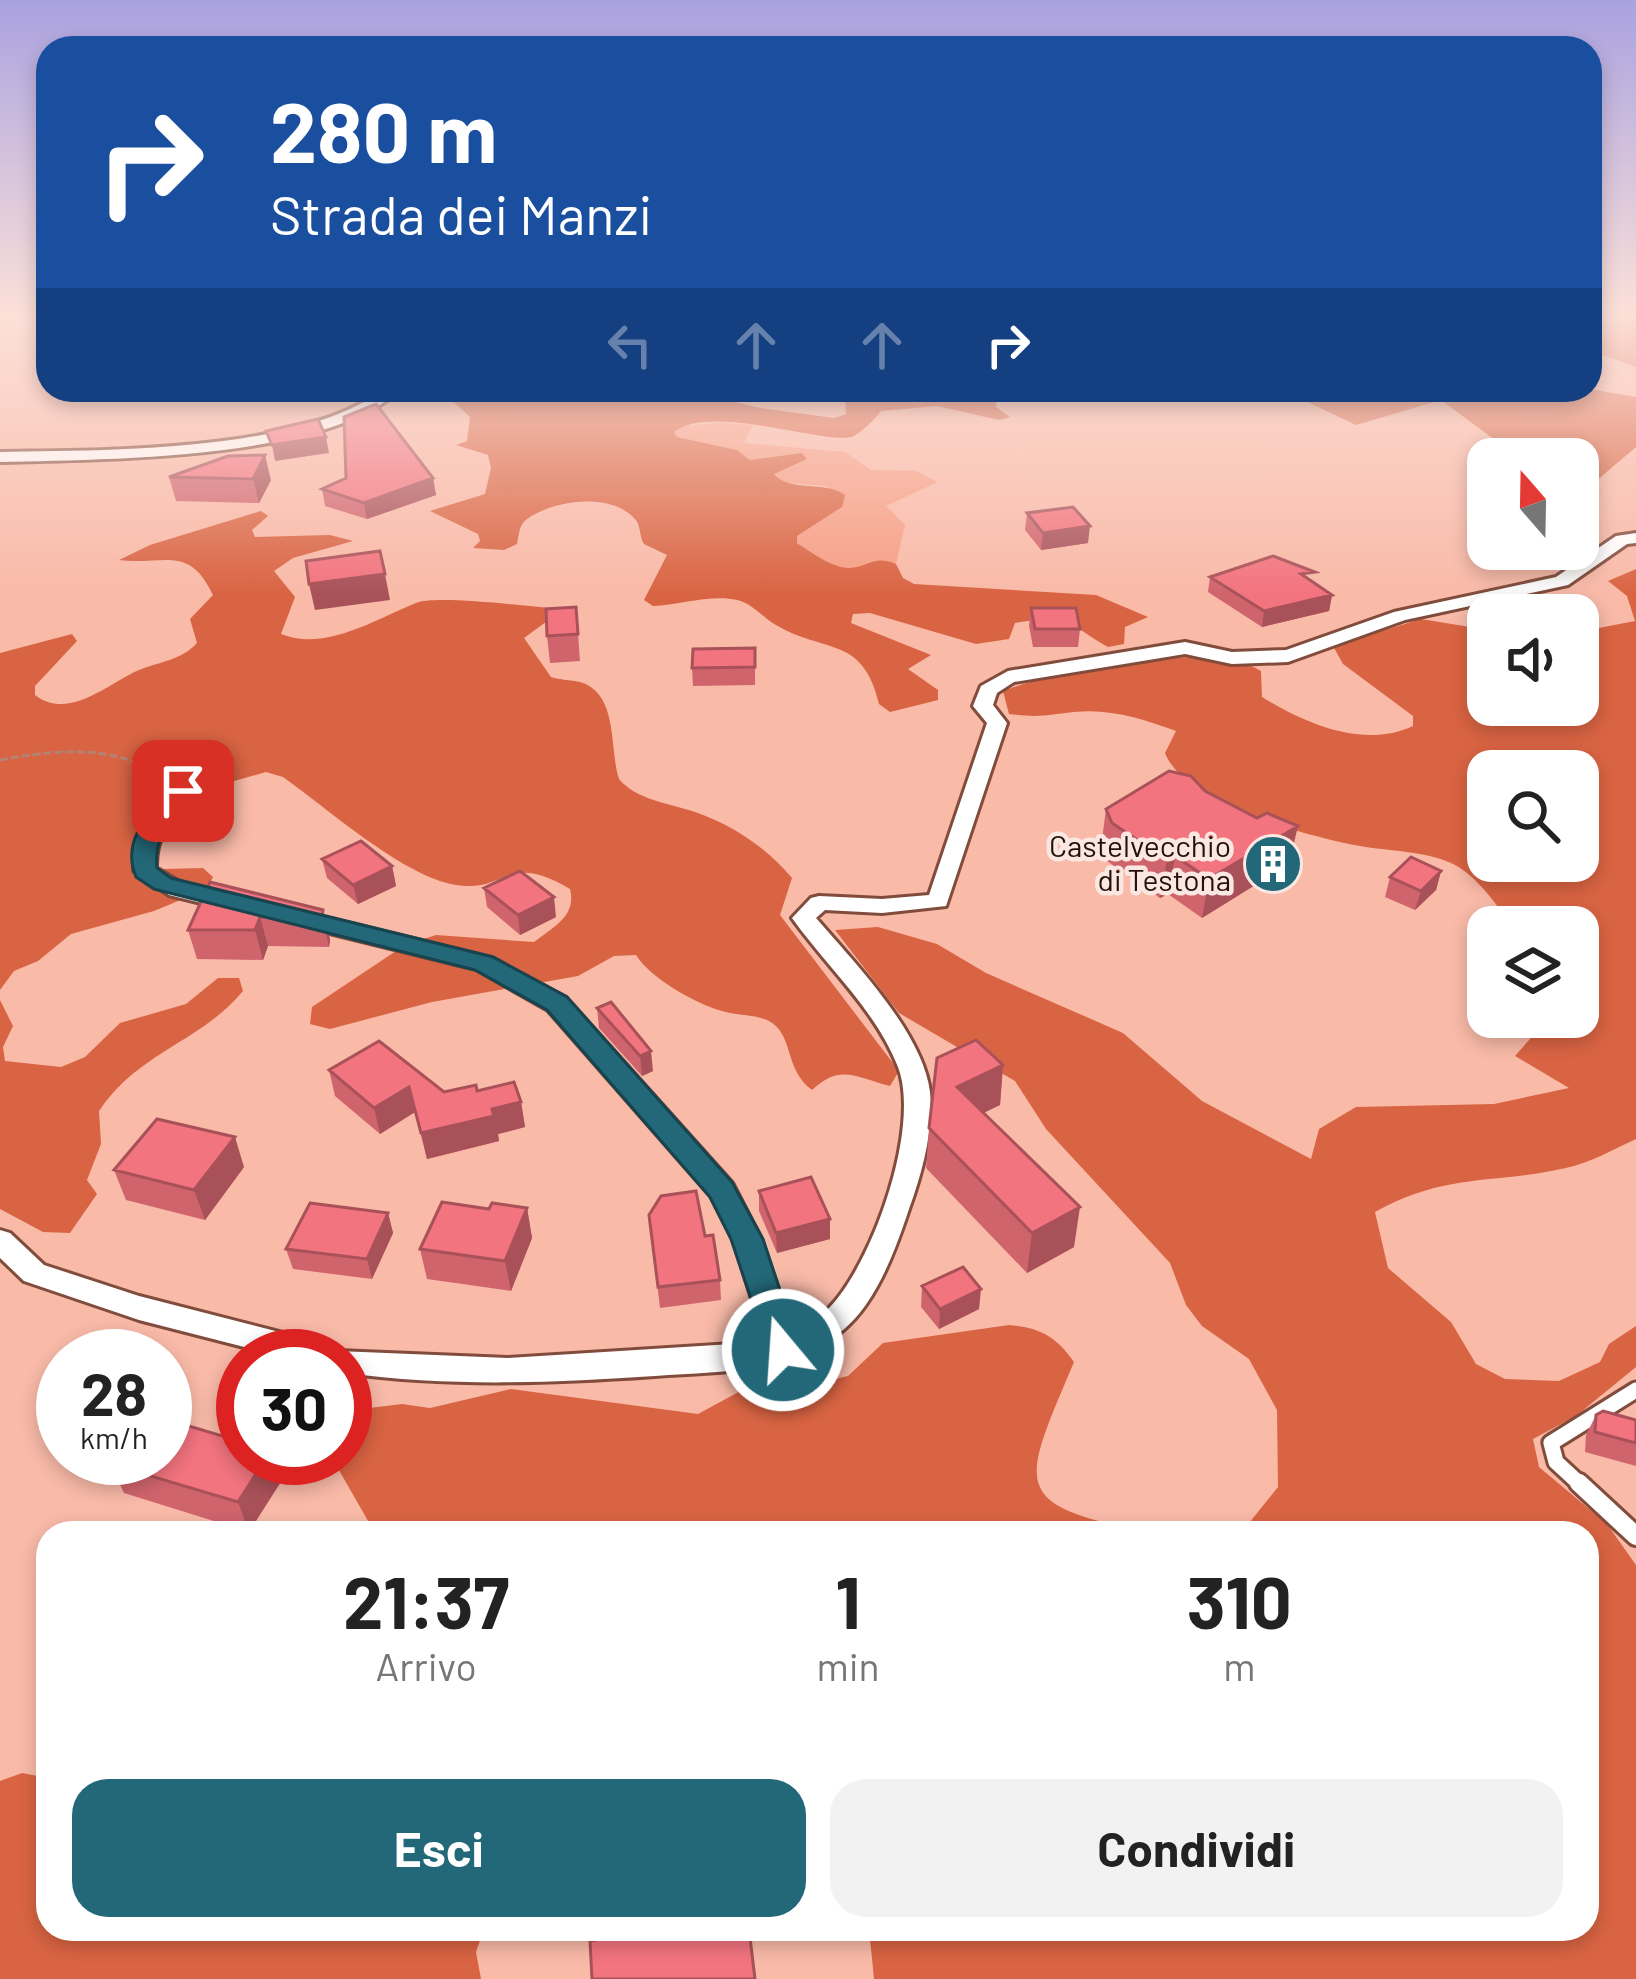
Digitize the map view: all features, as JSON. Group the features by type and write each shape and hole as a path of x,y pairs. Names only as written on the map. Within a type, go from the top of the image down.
{"street":[{"path":"0,458 186,446 307,429 368,409"},
{"path":"372,1365 428,1373 537,1372 783,1350 818,1334 847,1308 904,1185 917,1090 901,1048 803,918 819,903 882,906 938,901 997,724 983,706 988,690 1008,677 1185,648 1232,658 1288,656 1400,616 1562,581 1622,540 1636,538"},
{"path":"183,791 149,831 143,848 145,871 163,884 484,963 557,1004 722,1190 747,1239 783,1350"},
{"path":"0,1241 34,1274 221,1329"}],"lane":[{"path":"1636,1390 1595,1420 1551,1443 1556,1462 1636,1536"}],"path":[{"path":"0,760 53,751 103,751 137,760 183,791"}],"shaded area":[{"path":"462,409 770,409 834,418 846,414 846,409 899,409 881,411 858,434 841,438 715,422 691,424 674,432 677,437 737,450 750,460 802,453 807,459 774,474 789,483 845,495 842,507 797,536 797,543 837,566 882,561 896,564 903,578 914,584 1096,595 1148,617 1125,627 1124,644 1108,647 1060,619 1015,623 1009,639 976,644 870,613 853,614 851,623 931,655 908,669 938,690 938,700 890,712 879,704 872,682 852,656 794,634 742,602 717,598 653,606 644,600 667,555 644,544 638,524 625,510 597,502 552,507 524,521 517,544 504,550 473,548 480,541 478,534 430,511 485,494 491,468 488,455 456,445 467,441 470,417"},
{"path":"952,409 999,409 1010,417 999,420"},
{"path":"1323,409 1409,409 1356,425"},
{"path":"1454,409 1636,409 1636,447 1599,478 1599,438 1492,438"},
{"path":"753,425 744,443 845,452 871,470 916,471 938,482 886,506 905,525 896,564 843,568 797,543 797,536 842,507 827,486 785,483 773,473 806,459 803,454 750,460 737,450 677,437 674,432 680,426"},
{"path":"261,511 268,516 252,530 255,537 330,535 353,541 293,558 274,571 295,597 281,634 315,639 333,636 426,601 550,608 554,616 524,638 551,677 580,682 601,698 619,779 645,797 698,813 737,832 792,878 780,915 899,1071 890,1086 841,1075 812,1090 797,1073 777,1027 687,996 636,955 614,956 578,976 432,1002 330,1029 310,1024 312,1007 405,945 436,935 534,942 567,914 570,889 532,873 473,886 435,879 390,855 283,777 266,772 224,784 211,806 148,838 145,861 162,869 203,868 213,877 207,889 154,911 71,934 38,961 14,971 0,990 0,653 72,634 77,641 35,686 35,695 61,704 88,697 139,670 184,654 197,643 190,619 213,595 204,579 194,568 173,560 119,560 150,545"},
{"path":"1636,569 1636,1139 1575,1166 1448,1185 1375,1212 1388,1268 1451,1322 1476,1364 1505,1379 1559,1381 1600,1362 1609,1344 1636,1326 1636,1367 1576,1416 1533,1439 1539,1467 1607,1524 1636,1565 1636,1979 874,1979 870,1941 1599,1941 1599,1521 1251,1521 1278,1487 1277,1410 1249,1359 1202,1326 1186,1305 1170,1263 1046,1129 1015,1081 899,1013 835,930 878,927 937,944 986,973 1123,1033 1202,1101 1311,1159 1319,1129 1356,1107 1494,1104 1569,1088 1515,1056 1531,1038 1599,1038 1599,906 1497,906 1477,882 1599,882 1599,750 1467,750 1467,873 1441,859 1338,841 1281,826 1221,802 1176,771 1165,753 1176,731 1100,712 1009,714 1003,691 1095,667 1206,658 1261,671 1262,697 1316,724 1355,734 1394,732 1413,726 1413,716 1343,664 1333,646 1421,619 1467,627 1467,726 1599,726 1599,628 1635,621 1627,596 1608,581"},
{"path":"218,978 239,978 243,991 208,1023 132,1075 99,1111 101,1144 87,1180 97,1194 70,1233 43,1232 0,1209 0,1000 13,1026 3,1047 5,1061 61,1067 85,1057 120,1023 186,1004"},
{"path":"1009,1325 1046,1335 1074,1362 1043,1438 1037,1464 1039,1484 1050,1500 1099,1521 368,1521 347,1485 372,1485 372,1408 402,1404 430,1408 511,1389 698,1414 770,1375 821,1382 848,1376 883,1343"},
{"path":"22,1773 36,1776 36,1941 480,1941 476,1952 481,1979 0,1979 0,1781"}],"building":[{"path":"380,409 433,478 364,503 322,489 346,478 344,417"},
{"path":"318,419 326,437 272,445 266,431"},
{"path":"265,455 253,479 169,477 228,456"},
{"path":"1073,507 1090,526 1043,533 1027,513"},
{"path":"380,551 385,574 309,584 306,561"},
{"path":"1273,556 1315,572 1301,574 1332,595 1264,611 1210,577"},
{"path":"576,607 578,634 547,636 546,609"},
{"path":"1031,608 1076,608 1080,629 1035,629"},
{"path":"755,648 755,667 692,668 693,649"},
{"path":"1169,771 1191,776 1205,791 1257,818 1267,813 1298,826 1209,879 1175,856 1167,860 1112,823 1106,809"},
{"path":"361,841 392,866 353,885 322,859"},
{"path":"1411,857 1441,871 1421,891 1390,877"},
{"path":"520,871 554,897 518,915 484,888"},
{"path":"210,882 323,910 322,917 260,917 255,930 188,930"},
{"path":"611,1002 651,1051 640,1056 597,1008"},
{"path":"976,1040 1003,1065 957,1087 1080,1207 1032,1233 929,1128 937,1058"},
{"path":"379,1041 444,1092 476,1085 477,1091 514,1082 521,1102 492,1109 494,1116 421,1133 409,1087 374,1108 329,1070"},
{"path":"157,1119 235,1137 194,1190 114,1170"},
{"path":"811,1177 830,1219 776,1233 759,1191"},
{"path":"696,1191 705,1236 713,1235 720,1280 658,1287 649,1215 661,1196"},
{"path":"442,1202 489,1209 492,1203 527,1208 505,1261 420,1249"},
{"path":"310,1203 388,1213 367,1259 286,1249"},
{"path":"963,1267 981,1289 940,1309 922,1286"},
{"path":"1603,1411 1636,1420 1636,1443 1595,1432 1596,1415"},
{"path":"192,1427 216,1434 216,1485 249,1485 238,1502 181,1485 192,1485"},
{"path":"590,1941 750,1941 755,1979 592,1979"}],"place":[{"name":"Castelvecchio di Testona","path":"1273,864"}],"route":[{"path":"183,791 158,818 143,848 145,871 163,884 484,963 557,1004 722,1190 747,1239 783,1350"}]}
